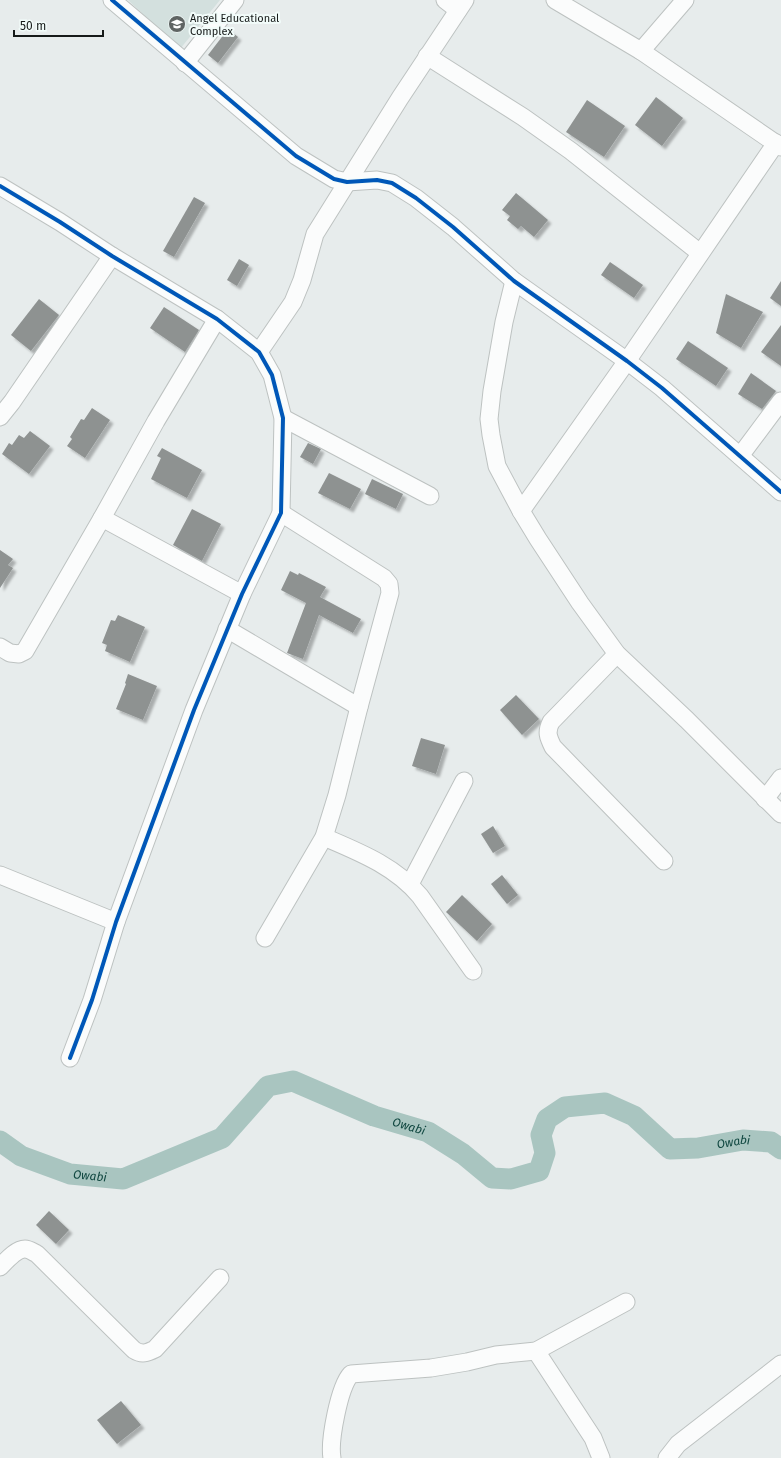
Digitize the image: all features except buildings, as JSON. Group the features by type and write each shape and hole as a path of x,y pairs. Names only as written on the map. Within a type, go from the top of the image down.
{"street":[{"path":"112,0 131,6 185,63 296,156 334,179 348,182 377,180 392,183 416,198 453,227 514,281 662,388 781,492"},
{"path":"185,63 235,0"},
{"path":"521,512 700,254 778,145 641,51 555,0"},
{"path":"641,51 685,0"},
{"path":"259,352 293,302 302,280 315,234 428,56 456,3"},
{"path":"428,56 523,117 571,151 700,254"},
{"path":"0,186 217,319 259,352 272,375 283,418 281,513 242,594 194,710 116,922 92,1000 70,1058"},
{"path":"0,417 12,402 112,256"},
{"path":"514,281 498,356 489,419 490,435 498,466 521,512 580,603 617,654 687,720 781,814"},
{"path":"0,648 10,653 19,654 25,651 156,421 217,319"},
{"path":"740,456 781,401"},
{"path":"283,418 430,496"},
{"path":"265,938 324,837 337,795 390,593 389,584 384,578 281,513"},
{"path":"102,518 242,594"},
{"path":"227,629 359,707"},
{"path":"617,654 551,722 547,730 548,735 553,747 664,861"},
{"path":"765,799 781,778"},
{"path":"410,884 464,781"},
{"path":"324,837 371,857 410,884 473,971"},
{"path":"0,875 116,922"},
{"path":"0,1266 21,1249 29,1250 37,1254 134,1350 140,1353 150,1351 155,1348 220,1278"},
{"path":"332,1458 333,1426 346,1381 351,1374 431,1368 496,1356 536,1351 626,1302"},
{"path":"536,1351 593,1438 601,1458"},
{"path":"667,1458 678,1444 781,1364"}],"shaded area":[{"name":"Angel Educational Complex","path":"128,0 220,0 180,49"}],"waterway":[{"name":"Owabi","path":"0,1141 21,1156 70,1174 123,1179 222,1138 268,1086 293,1081 374,1116 428,1132 463,1154 492,1178 511,1179 539,1171 545,1153 541,1135 547,1119 565,1107 605,1103 634,1116 670,1149 698,1148 743,1140 771,1142 781,1149"}],"cycle path":[{"path":"112,0 296,156 334,179 347,182 377,180 392,183 416,198 453,227 514,281 627,361 662,388 781,492"},
{"path":"0,186 217,319 259,352 272,375 283,418 281,513 242,594 194,710 116,922 92,1000 70,1058"}],"place":[{"name":"Angel Educational Complex","path":"177,24"}]}
